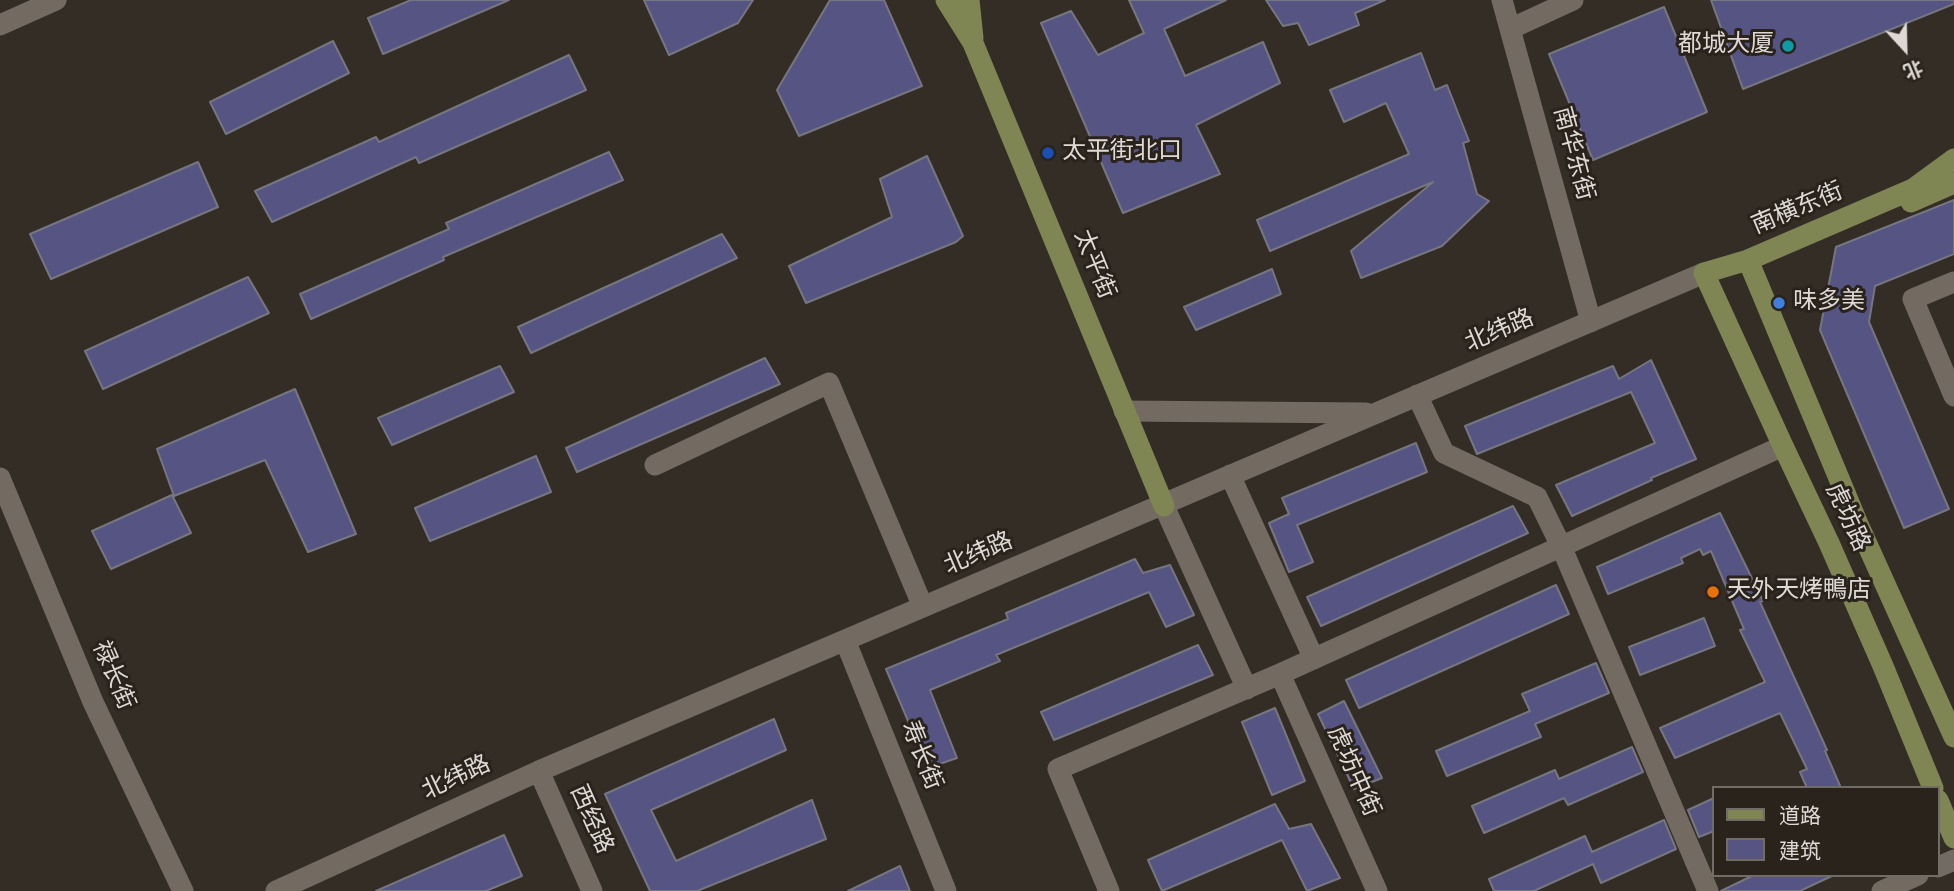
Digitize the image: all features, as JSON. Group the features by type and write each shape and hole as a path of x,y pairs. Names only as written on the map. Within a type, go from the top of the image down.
{"main road":[{"name":"太平街","path":"946,0 973,43 1164,506"},
{"name":"太平街","path":"969,0 973,43"},
{"name":"南横东街","path":"1748,260 1913,189 1954,159"},
{"name":"南横东街","path":"1748,260 1762,265 1954,183"},
{"path":"1704,273 1748,260"},
{"name":"虎坊路","path":"1748,260 1858,524 1954,737"},
{"name":"虎坊路","path":"1704,273 1829,543 1932,786"},
{"path":"1940,805 1954,838"}],"street":[{"path":"0,25 56,0"},
{"name":"南华东街","path":"1502,0 1591,322"},
{"path":"1510,29 1573,0"},
{"name":"北纬路","path":"276,891 539,771 1704,273"},
{"path":"1954,282 1913,299 1954,396"},
{"path":"655,465 829,383 923,607"},
{"path":"1417,395 1444,453 1537,497 1561,546 1708,891"},
{"path":"1124,411 1375,413"},
{"path":"1109,891 1058,769 1247,689 1783,446"},
{"path":"1230,475 1314,659"},
{"name":"禄长街","path":"0,478 93,702 183,891"},
{"path":"1164,506 1247,689"},
{"name":"寿长街","path":"845,640 946,891"},
{"name":"虎坊中街","path":"1280,674 1377,891"},
{"name":"西经路","path":"539,771 592,891"},
{"path":"1882,891 1914,877"}],"building":[{"path":"411,0 509,0 383,54 368,18"},
{"path":"644,0 753,0 738,23 669,55"},
{"path":"830,0 884,0 922,86 799,136 777,90"},
{"path":"1129,0 1226,0 1164,29 1185,76 1263,42 1280,83 1196,125 1220,174 1123,213 1041,23 1071,11 1098,55 1144,33"},
{"path":"1266,0 1385,0 1355,13 1359,25 1309,45 1298,23 1283,26"},
{"name":"都城大厦","path":"1711,0 1954,0 1954,4 1743,89"},
{"path":"1664,7 1707,112 1593,160 1549,54"},
{"path":"333,41 349,73 226,134 210,102"},
{"path":"1421,53 1435,90 1447,85 1469,141 1463,143 1477,194 1489,201 1442,246 1361,278 1351,251 1433,182 1270,251 1257,220 1409,154 1386,103 1344,122 1330,90"},
{"path":"569,55 586,90 419,163 416,157 272,222 255,191 376,137 379,142"},
{"path":"609,152 623,180 443,257 444,260 311,319 300,294 449,229 446,223"},
{"path":"927,156 963,236 956,242 806,303 789,266 892,217 880,179"},
{"path":"198,162 218,207 51,279 30,234"},
{"path":"1954,200 1954,254 1875,286 1869,322 1949,509 1904,528 1820,330 1836,247"},
{"path":"722,234 737,258 531,353 518,327"},
{"path":"1272,269 1281,294 1196,330 1184,307"},
{"path":"248,277 269,313 103,389 85,351"},
{"path":"765,358 780,384 577,472 566,448"},
{"path":"1651,360 1696,459 1572,516 1556,485 1655,443 1631,392 1477,454 1465,426 1613,366 1619,379"},
{"path":"500,366 514,392 392,445 378,418"},
{"path":"295,389 356,534 308,552 265,460 174,496 157,449"},
{"path":"1416,443 1427,472 1297,525 1313,562 1289,572 1269,523 1289,514 1282,498"},
{"path":"536,456 551,492 430,541 415,508"},
{"path":"172,495 191,533 111,569 92,531"},
{"path":"1513,506 1528,533 1321,626 1307,597"},
{"path":"1720,513 1763,601 1760,602 1827,750 1825,751 1840,786 1806,786 1800,772 1807,769 1780,713 1675,758 1660,728 1765,682 1740,630 1744,629 1711,551 1703,555 1700,549 1681,558 1683,563 1608,594 1597,567"},
{"path":"1135,559 1143,573 1170,565 1194,615 1166,627 1149,592 996,655 1000,661 930,690 957,758 928,768 886,669 1008,619 1006,613"},
{"path":"1556,585 1569,614 1359,708 1346,680"},
{"path":"1704,618 1715,646 1640,675 1629,647"},
{"path":"1198,645 1213,675 1054,740 1041,712"},
{"path":"1596,663 1609,693 1535,724 1541,737 1447,776 1436,751 1530,711 1522,694"},
{"path":"1344,701 1382,778 1354,789 1318,714"},
{"path":"1275,708 1305,781 1272,795 1242,722"},
{"path":"774,719 786,750 651,810 676,861 812,800 826,839 697,891 650,891 605,794"},
{"path":"1632,747 1643,772 1568,805 1564,798 1484,833 1472,806 1555,770 1559,779"},
{"path":"1713,798 1713,831 1699,837 1688,810"},
{"path":"1275,804 1289,829 1311,824 1340,878 1307,891 1282,840 1162,891 1148,860"},
{"path":"1664,820 1676,849 1601,883 1593,864 1534,891 1494,891 1489,879 1585,836 1592,852"},
{"path":"504,835 522,876 486,891 376,891"},
{"path":"900,866 910,891 848,891"},
{"path":"1750,877 1830,877 1800,891 1721,891"}],"place":[{"name":"都城大厦","path":"1788,46"},
{"name":"太平街北口","path":"1048,153"},
{"name":"味多美","path":"1779,303"},
{"name":"天外天烤鴨店","path":"1713,592"}]}
